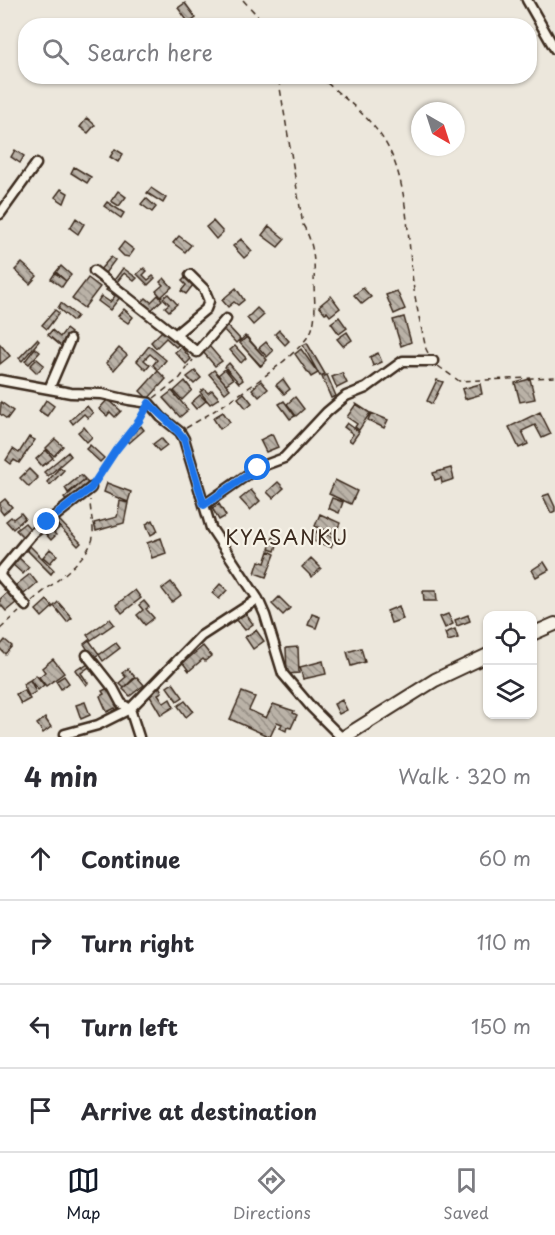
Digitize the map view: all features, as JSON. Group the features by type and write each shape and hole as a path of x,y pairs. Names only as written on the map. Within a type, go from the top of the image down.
{"main road":[{"path":"537,632 555,624"},
{"path":"343,737 435,680 483,657"}],"street":[{"path":"527,0 555,49"},
{"path":"0,214 36,164"},
{"path":"94,271 197,352 226,319"},
{"path":"176,334 206,309 209,301 204,289 190,275"},
{"path":"49,389 70,340"},
{"path":"204,505 258,468 284,458 327,412 346,396 366,388 403,361 433,361"},
{"path":"0,380 71,393 102,394 149,403 161,417 180,432 188,449 214,536 258,599 285,678 343,737"},
{"path":"26,606 0,576 1,571 32,534 91,488"},
{"path":"65,734 98,725 130,710 201,636 258,599"},
{"path":"87,655 113,688 121,703 130,710 139,737"}],"path":[{"path":"243,0 260,18"},
{"path":"180,432 227,404 294,351 312,329 315,262 310,236 303,225 279,84"},
{"path":"328,84 359,111 379,133 390,151 405,210 414,290 426,349 433,361 440,369 459,381 555,377"},
{"path":"0,629 80,559 90,546 93,537 90,509 91,488 121,443 139,421 149,403 180,378 197,352"}],"building":[{"path":"185,3 196,18 185,18 178,8"},
{"path":"87,118 95,125 88,133 80,127"},
{"path":"115,149 123,154 118,162 110,157"},
{"path":"15,150 24,156 20,163 11,157"},
{"path":"74,167 91,177 87,183 71,173"},
{"path":"151,188 166,198 163,203 147,193"},
{"path":"61,189 68,193 64,203 55,197"},
{"path":"118,191 126,197 119,206 111,201"},
{"path":"146,198 156,207 152,212 141,204"},
{"path":"107,202 124,213 121,218 104,206"},
{"path":"76,218 84,224 78,234 70,228"},
{"path":"213,221 223,232 216,239 206,227"},
{"path":"269,226 285,239 278,247 262,235"},
{"path":"179,236 191,245 185,252 173,243"},
{"path":"241,239 252,251 244,258 233,246"},
{"path":"124,242 134,250 129,257 124,256 118,250"},
{"path":"111,257 115,260 103,276 98,272"},
{"path":"22,263 37,276 30,284 15,270"},
{"path":"61,266 71,275 66,281 56,272"},
{"path":"123,268 137,278 134,281 124,273 117,282 130,292 128,295 112,283"},
{"path":"144,268 147,271 143,275 148,280 153,276 155,278 148,285 137,274"},
{"path":"55,273 66,281 62,287 51,279"},
{"path":"88,278 100,287 84,308 72,299"},
{"path":"164,278 172,287 161,297 156,291 163,285 160,282"},
{"path":"185,278 193,285 186,294 181,291 186,285 182,281"},
{"path":"109,286 121,296 110,310 98,301 101,296 110,302 115,296 106,290"},
{"path":"236,288 244,300 238,305 234,302 228,307 222,300"},
{"path":"363,288 371,297 362,304 354,295"},
{"path":"397,291 405,309 394,314 386,295"},
{"path":"168,294 177,304 169,311 165,307 169,304 163,298"},
{"path":"158,295 162,300 150,311 142,302 146,298 151,302"},
{"path":"331,296 340,308 330,316 319,306"},
{"path":"61,303 77,316 73,321 58,308"},
{"path":"257,308 264,315 253,325 247,318"},
{"path":"124,309 133,317 128,323 118,316"},
{"path":"55,310 59,313 47,329 42,325"},
{"path":"339,317 347,328 339,334 331,323"},
{"path":"404,317 411,342 401,346 393,320"},
{"path":"227,325 240,339 236,343 223,329"},
{"path":"66,329 71,333 61,346 48,335 52,330 60,337"},
{"path":"164,329 179,344 176,347 166,338 156,348 151,342"},
{"path":"279,330 289,341 285,345 275,334"},
{"path":"347,332 352,340 343,346 337,339"},
{"path":"245,336 267,360 261,366 239,342"},
{"path":"247,337 267,360 260,366 240,343"},
{"path":"37,339 39,341 22,361 19,358"},
{"path":"266,342 273,351 267,357 259,348"},
{"path":"307,343 325,374 320,376 303,345"},
{"path":"0,344 10,356 0,364"},
{"path":"149,346 166,360 158,370 153,365 157,360 150,354 144,360 150,365 146,370 137,361"},
{"path":"209,346 222,361 215,366 203,352"},
{"path":"235,346 246,358 241,363 230,350"},
{"path":"181,347 191,359 186,364 175,352"},
{"path":"35,348 40,352 29,364 25,361"},
{"path":"119,348 127,355 114,370 106,363"},
{"path":"301,349 318,373 311,377 295,354"},
{"path":"378,353 382,362 373,366 370,357"},
{"path":"37,359 44,365 37,373 30,366"},
{"path":"229,363 243,380 239,383 225,367"},
{"path":"225,369 233,379 226,384 218,375"},
{"path":"214,370 230,389 225,393 209,374"},
{"path":"158,371 166,379 148,399 140,391"},
{"path":"195,371 201,378 194,384 187,377"},
{"path":"342,373 347,383 337,388 332,377"},
{"path":"327,375 336,396 331,398 322,377"},
{"path":"283,379 290,389 284,394 276,385"},
{"path":"530,379 535,399 520,402 515,383"},
{"path":"437,380 443,382 432,404 427,401"},
{"path":"185,381 192,390 182,400 174,391"},
{"path":"261,381 268,389 259,397 252,389"},
{"path":"480,384 482,394 465,399 462,389"},
{"path":"204,389 208,393 212,390 219,398 210,404 200,392"},
{"path":"172,391 188,410 180,417 163,398"},
{"path":"244,393 252,403 246,408 238,398"},
{"path":"200,395 206,401 196,409 191,403"},
{"path":"295,397 304,409 296,416 287,404"},
{"path":"108,399 121,411 115,417 110,412 107,416 99,409"},
{"path":"46,400 54,406 47,416 39,411"},
{"path":"284,401 295,416 290,419 279,404"},
{"path":"1,402 13,411 7,419 0,414"},
{"path":"356,404 370,413 359,430 355,427 357,424 347,417"},
{"path":"87,406 93,413 88,418 84,414 73,424 70,420"},
{"path":"223,412 230,422 220,429 213,418"},
{"path":"540,412 551,434 542,438 535,425 522,431 528,444 519,448 509,427"},
{"path":"371,413 388,420 384,428 368,420"},
{"path":"347,423 359,432 352,442 349,440 353,434 344,427"},
{"path":"141,426 144,430 129,443 125,439"},
{"path":"84,427 92,437 87,442 78,432"},
{"path":"272,434 278,447 266,452 260,440"},
{"path":"29,437 35,440 19,463 14,460 11,464 6,460 13,449 19,453"},
{"path":"161,438 167,445 159,451 153,444"},
{"path":"55,439 63,446 54,456 46,448"},
{"path":"90,445 104,458 100,462 86,449"},
{"path":"46,450 53,458 42,466 36,459"},
{"path":"68,452 71,456 48,476 44,472"},
{"path":"60,467 64,470 50,485 47,482"},
{"path":"451,468 454,479 442,483 441,478 435,480 433,473"},
{"path":"29,469 38,478 29,487 20,478"},
{"path":"81,475 85,479 68,493 65,488"},
{"path":"85,480 89,484 68,503 64,498"},
{"path":"335,480 357,491 351,504 329,494"},
{"path":"278,482 284,488 273,498 267,492"},
{"path":"107,483 131,492 128,502 104,492"},
{"path":"251,490 260,501 250,510 240,499"},
{"path":"549,494 555,507 555,511 551,513 543,496"},
{"path":"332,498 343,502 339,513 328,508"},
{"path":"5,499 12,507 3,514 0,510 0,503"},
{"path":"120,501 128,503 124,523 96,531 94,523 117,517"},
{"path":"219,504 226,516 219,520 212,508"},
{"path":"21,513 25,518 13,529 6,521"},
{"path":"320,514 340,523 335,534 315,526"},
{"path":"59,520 81,543 78,546 56,523"},
{"path":"153,520 158,531 151,535 146,524"},
{"path":"54,522 59,528 51,540 43,531"},
{"path":"25,523 32,531 24,538 16,530"},
{"path":"316,531 339,539 337,544 333,542 331,547 313,541"},
{"path":"274,534 280,537 275,551 269,549"},
{"path":"161,538 166,553 152,558 147,543"},
{"path":"28,544 54,570 51,574 24,547"},
{"path":"50,549 57,555 50,563 43,557"},
{"path":"269,551 275,554 266,577 255,573 259,561 265,563"},
{"path":"18,557 29,567 23,574 12,564"},
{"path":"311,558 321,568 312,577 302,567"},
{"path":"544,562 549,570 536,577 532,570"},
{"path":"30,574 37,583 24,594 16,585"},
{"path":"171,582 181,595 172,602 162,589"},
{"path":"220,584 227,590 219,599 212,593"},
{"path":"135,590 141,598 122,613 116,605"},
{"path":"423,591 436,591 437,601 424,601"},
{"path":"8,592 17,602 6,611 0,604 0,599"},
{"path":"279,597 290,608 283,615 272,604"},
{"path":"47,600 53,607 42,617 36,610"},
{"path":"144,601 149,607 146,609 154,618 145,625 137,615 143,610 139,605"},
{"path":"58,602 72,618 67,622 54,606"},
{"path":"399,606 403,619 391,623 387,611"},
{"path":"245,613 253,624 245,630 237,620"},
{"path":"312,614 320,617 316,628 308,625"},
{"path":"448,614 453,624 445,628 440,617"},
{"path":"468,615 470,621 457,626 455,620"},
{"path":"110,619 114,624 91,640 87,635"},
{"path":"455,629 458,638 448,641 445,633"},
{"path":"256,630 264,641 253,649 245,637"},
{"path":"5,640 12,646 5,654 0,646"},
{"path":"89,640 99,654 93,658 84,644"},
{"path":"116,643 120,648 103,661 99,655"},
{"path":"203,646 211,656 205,661 203,659 189,671 183,663"},
{"path":"298,647 299,673 287,674 286,648"},
{"path":"361,648 365,662 351,666 347,652"},
{"path":"53,659 64,673 46,686 39,677 45,672 42,668"},
{"path":"323,661 326,674 303,679 300,667"},
{"path":"91,662 99,672 94,675 89,667 81,673 88,683 86,685 75,670"},
{"path":"128,669 135,677 124,688 119,683 126,677 122,673"},
{"path":"36,675 44,685 38,690 30,680"},
{"path":"64,676 69,683 61,689 56,681"},
{"path":"137,677 144,685 130,696 123,689"},
{"path":"30,680 36,692 29,696 23,684"},
{"path":"173,683 183,697 177,701 167,687"},
{"path":"159,686 162,692 158,694 164,703 170,699 174,707 161,715 148,693"},
{"path":"108,688 120,711 117,712 115,708 107,712 100,696 104,694 102,691"},
{"path":"24,690 30,699 21,704 16,694"},
{"path":"242,692 255,697 249,710 266,718 273,704 294,711 293,713 297,715 291,728 287,727 286,731 280,728 282,724 277,722 270,737 230,719"},
{"path":"342,700 347,710 339,714 334,704"},
{"path":"185,701 193,711 186,717 178,706"},
{"path":"85,702 90,715 81,719 76,705"},
{"path":"45,718 51,727 43,733 37,724"}],"district":[{"name":"KYASANKU","path":"287,537"}],"route":[{"path":"47,522 91,488 116,450 139,421 149,403 161,417 180,432 184,439 204,505 258,468"}]}
